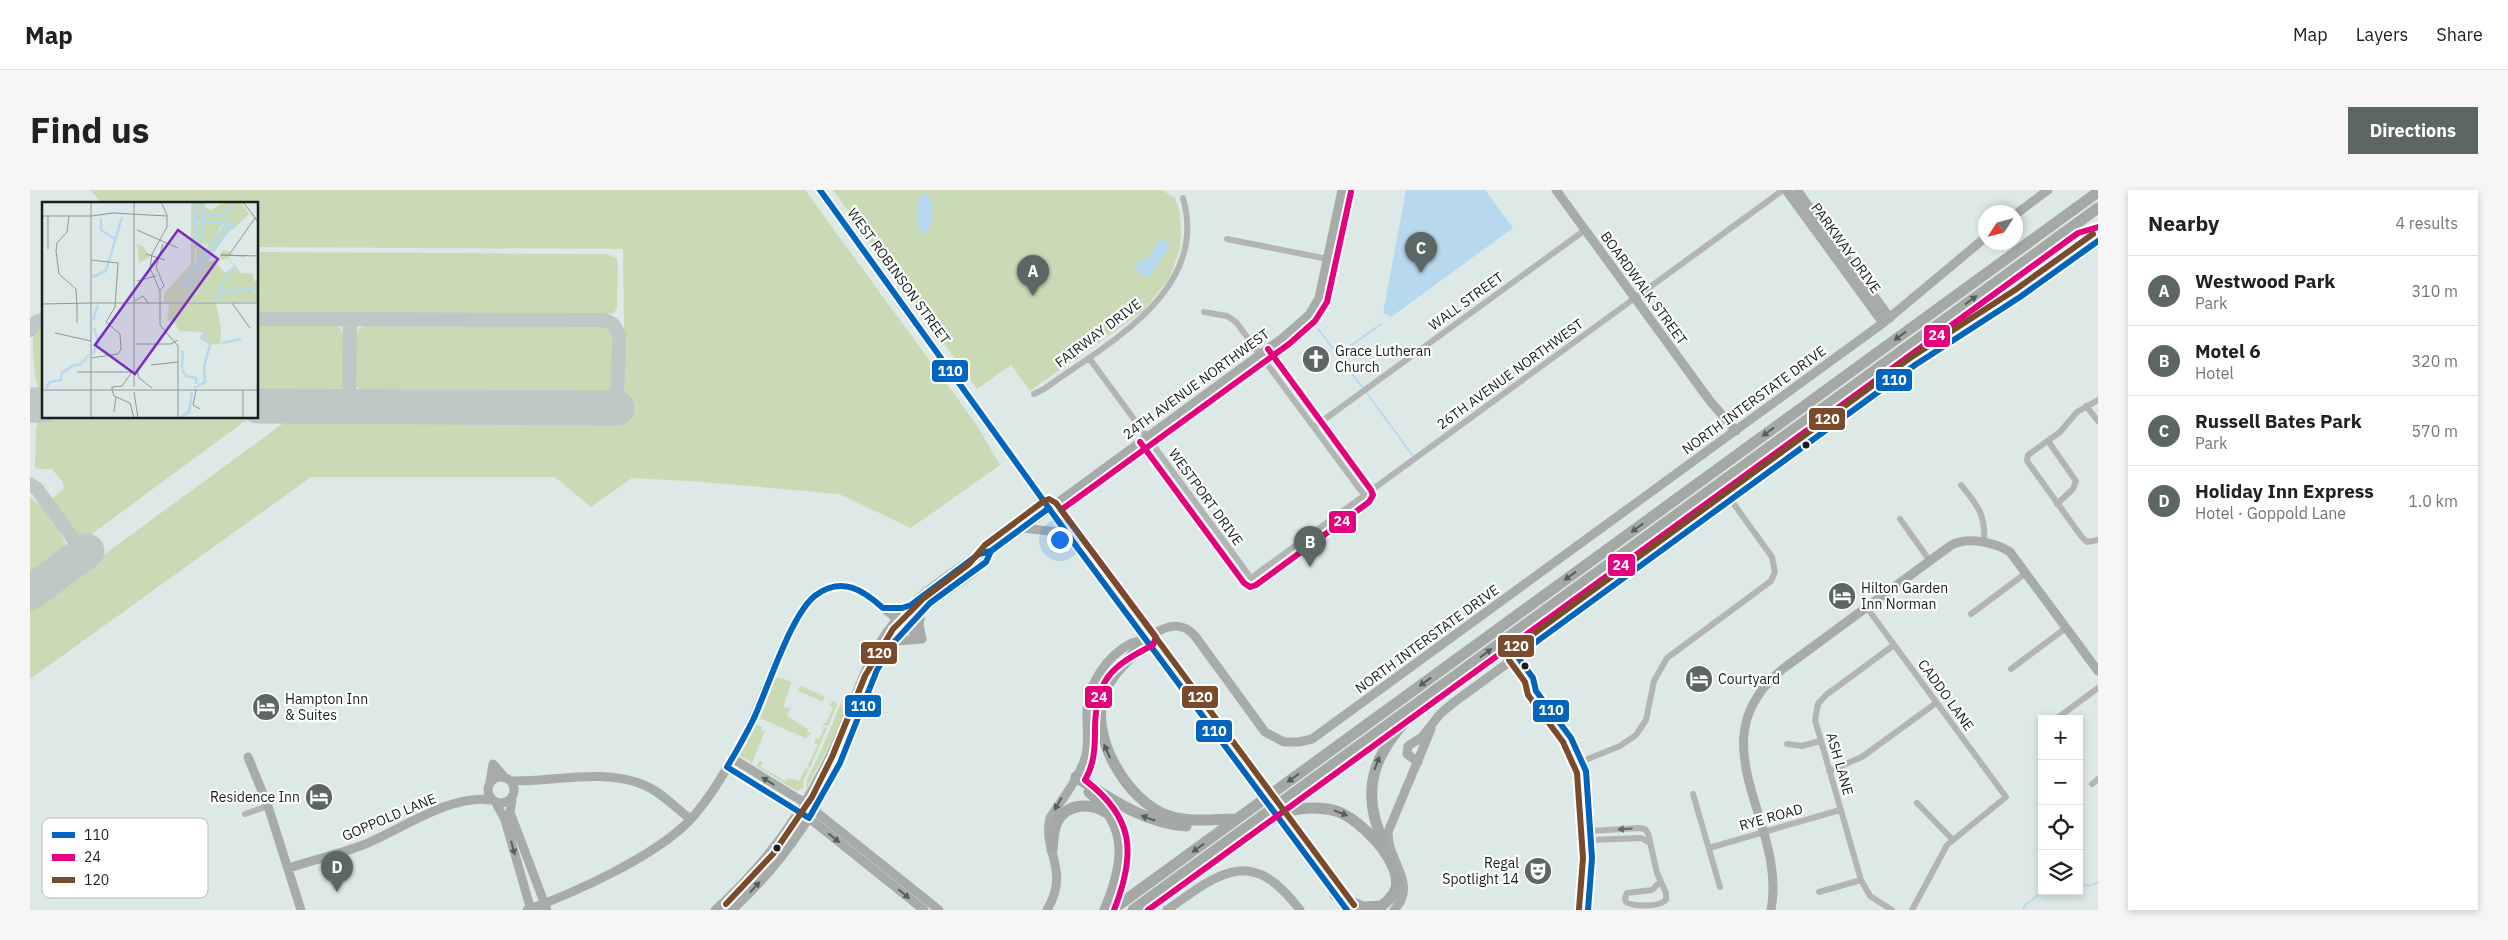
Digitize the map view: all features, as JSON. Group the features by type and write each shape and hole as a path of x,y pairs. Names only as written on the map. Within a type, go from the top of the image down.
{"highway":[{"path":"2066,215 2086,190"},
{"path":"1112,910 2098,192"},
{"path":"1134,910 2098,208"},
{"path":"2074,225 2098,218"},
{"path":"1147,638 1136,654 1113,675 1102,698 1099,720 1108,753 1139,797 1158,811 1187,820 1237,819"},
{"path":"1393,857 1379,832 1373,811 1371,789 1376,763 1400,727 1446,682"},
{"path":"1074,780 1138,814 1164,823 1195,826 1237,819"},
{"path":"1074,780 1098,800 1110,816 1120,842 1120,864 1116,882 1105,910"},
{"path":"1052,850 1058,821 1068,811 1087,806 1102,810 1110,816"},
{"path":"1263,816 1319,808 1339,812 1356,821 1374,838 1396,874 1397,882 1394,894 1378,908 1363,907 1335,895"}],"main road":[{"name":"WEST ROBINSON STREET","path":"820,190 1066,533 1147,638 1345,909"},
{"name":"24TH AVENUE NORTHWEST","path":"715,910 756,869 800,812 829,759 866,670 888,631 911,605 979,554 991,551 1023,528 1309,316 1323,287 1342,190"},
{"name":"BOARDWALK STREET","path":"1556,190 1733,433"},
{"name":"PARKWAY DRIVE","path":"1785,190 1886,320"},
{"name":"PARKWAY DRIVE","path":"1797,190 1886,320"},
{"path":"2023,209 2048,190"},
{"path":"1418,762 1409,757 1407,749 1422,737 1444,710 1922,361 2020,296 2098,241"},
{"name":"NORTH INTERSTATE DRIVE","path":"1047,910 1057,883 1057,868 1048,829 1050,818 1074,780 1086,752 1087,709 1096,679 1110,660 1130,644 1147,638 1168,626 1186,628 1195,636 1265,732 1284,742 1306,741 1333,724 1886,320 1978,244"},
{"path":"1023,528 1066,533"},
{"path":"1772,910 1773,870 1742,754 1744,724 1752,704 1762,688 1774,675 1958,542 1984,543 2006,549 2026,573 2098,671"},
{"name":"24TH AVENUE NORTHWEST","path":"732,910 772,868 814,810 840,763 877,672 895,641 921,611 986,562 991,551"},
{"path":"922,640 906,627 905,621 908,616 934,594 946,577"},
{"path":"546,906 510,812 514,786 493,764 488,794 506,820 529,910 546,906 612,872 677,832 690,819 729,762 752,720 784,646 811,600 826,590 849,586 864,591 897,620 898,627 880,654 877,672"},
{"path":"883,608 897,609 911,605"},
{"path":"883,608 888,631"},
{"path":"921,611 919,625 922,640"},
{"path":"895,641 922,640"},
{"path":"1394,910 1401,900 1405,885 1402,874 1393,857 1388,832 1433,724"},
{"path":"248,757 268,806 301,910"},
{"path":"729,762 805,803 939,910"},
{"path":"729,762 809,818 924,910"},
{"path":"489,785 497,778 534,782 594,776 625,779 644,785 656,792 690,819"},
{"path":"494,802 505,804 534,782"},
{"name":"GOPPOLD LANE","path":"289,868 360,846 442,808 471,799 489,785"},
{"name":"GOPPOLD LANE","path":"471,799 494,802"},
{"path":"1167,910 1210,879 1239,871 1253,872 1273,880 1283,888 1300,910"}],"street":[{"name":"26TH AVENUE NORTHWEST","path":"1250,578 1785,190"},
{"name":"FAIRWAY DRIVE","path":"1034,394 1089,358 1147,313 1176,273 1184,246 1186,223 1182,198"},
{"name":"WALL STREET","path":"1314,427 1585,230"},
{"path":"1227,240 1328,259"},
{"path":"1204,312 1233,320 1364,495"},
{"name":"WESTPORT DRIVE","path":"1089,358 1250,578"},
{"path":"2098,400 2086,406 2048,441 2028,455 2027,461 2084,540 2091,542 2098,540"},
{"path":"2086,406 2098,422"},
{"path":"2048,441 2076,481 2073,489 2057,504"},
{"path":"1961,485 1982,514 1984,543"},
{"path":"1583,760 1620,746 1636,735 1646,720 1654,681 1667,658 1772,581 1775,572 1772,558 1731,500"},
{"path":"1900,519 1930,561"},
{"path":"1971,614 2026,573"},
{"name":"CADDO LANE","path":"1866,608 2006,797 1952,839"},
{"path":"2011,669 2066,628"},
{"name":"ASH LANE","path":"1892,910 1870,896 1861,880 1820,741 1815,715 1822,698 1894,645"},
{"path":"1514,659 1533,678 1536,691 1571,738 1583,760 1588,781 1591,840 1588,910"},
{"path":"2061,715 2098,688"},
{"path":"1829,771 1862,757 1936,703"},
{"path":"1788,744 1802,746 1820,741"},
{"path":"2092,784 2098,779"},
{"path":"1693,794 1720,887"},
{"path":"1912,910 1939,856 1952,839 1917,803"},
{"path":"245,814 268,806"},
{"name":"RYE ROAD","path":"1709,848 1840,810"},
{"path":"1590,831 1642,829 1648,833 1660,882 1666,893 1664,902 1634,905 1626,902 1625,898 1628,893 1652,890 1660,882"},
{"path":"1591,840 1641,838 1650,844"},
{"path":"1819,892 1861,880"}],"green space":[{"path":"90,190 805,190 976,424 1000,465 911,528 839,494 704,482 632,478 591,507 555,477 311,477 30,679 30,609 289,419 629,419 628,396 625,396 623,249 259,247 259,202 101,202"},
{"path":"833,190 1162,190 1175,198 1180,212 1180,249 1169,279 1143,311 1030,391 1011,365 977,389"},
{"path":"259,252 606,254 616,258 618,262 617,308 613,314 259,314"},
{"path":"259,324 332,324 339,327 345,336 345,380 341,390 333,395 259,394"},
{"path":"368,324 606,325 612,329 614,334 614,384 611,390 603,395 366,394 355,385 354,335 358,329"},
{"path":"42,325 42,393 39,393 35,370 33,343 35,329"},
{"path":"39,418 248,419 81,542 53,503 53,498 64,488 63,483 52,469 37,469 35,466 36,430"},
{"path":"30,497 43,508 53,521 68,551 30,579"},
{"path":"778,677 792,682 783,707 791,708 787,716 808,729 807,731 811,733 808,737 805,738 760,718 773,682"},
{"path":"802,686 824,696 823,702 798,691 798,688"},
{"path":"833,701 838,703 828,726 821,724 826,723 833,708 829,705"},
{"path":"841,703 845,711 839,728 806,789 807,779"},
{"path":"821,725 827,728 810,768 807,766 818,745 814,743 816,738 819,739 824,728"},
{"path":"755,726 764,727 761,728 762,732 765,731 752,763 739,755"},
{"path":"760,761 763,762 761,767 785,781 788,778 799,781 806,768 809,769 804,779 803,788 797,791 757,766"}],"water":[{"path":"1406,190 1485,190 1513,228 1391,317 1383,313"},
{"path":"927,194 932,209 932,219 925,233 921,233 917,225 919,196"},
{"path":"1161,239 1171,245 1148,278 1134,269 1141,258 1146,261"}],"waterway":[{"path":"1338,355 1381,324"},
{"path":"1318,329 1363,388"},
{"path":"1366,392 1413,456"},
{"path":"2083,885 2091,886 2098,882"},
{"path":"2023,910 2025,905 2039,895"}],"taxiway":[{"path":"259,319 604,320 613,324 619,334 617,408"},
{"path":"349,407 350,319"},
{"path":"30,330 36,322 42,320"},
{"path":"30,484 37,489 82,551 81,555"}],"runway":[{"path":"30,405 42,405"},
{"path":"259,406 617,408"},
{"path":"30,593 87,551"}],"transit line":[{"name":"110","path":"820,190 1074,543 1347,910"},
{"name":"24","path":"1114,910 1126,871 1128,854 1126,838 1122,823 1114,808 1102,794 1085,780 1093,756 1096,714 1102,687 1116,668 1153,645 1156,637 1061,510 1289,344 1315,321 1327,302 1351,192"},
{"name":"24","path":"1148,910 2078,233 2098,227"},
{"name":"120","path":"1579,909 1583,858 1577,773 1563,742 1528,695 1525,682 1509,660 1510,651 1910,358 2015,290 2093,234"},
{"name":"110","path":"1588,910 1592,858 1586,771 1571,738 1536,691 1533,678 1517,656 1915,365 2020,297 2098,241"},
{"name":"24","path":"1140,442 1244,583 1250,587 1256,585 1369,502 1373,495 1268,349"},
{"name":"120","path":"726,904 773,854 812,797 832,757 865,676 893,629 924,598 969,564 985,545 1049,499 1056,503 1354,905"},
{"name":"110","path":"991,551 1049,508"},
{"name":"110","path":"991,551 986,562 930,603 895,641 877,670 840,763 809,818 727,767 753,720 789,635 807,604 816,595 826,589 843,586 860,591 883,608 902,608 911,605 979,554 991,551"}],"place":[{"name":"Russell Bates Park","path":"1421,273"},
{"name":"Westwood Park","path":"1033,296"},
{"name":"Grace Lutheran Church","path":"1316,359"},
{"name":"Motel 6","path":"1310,567"},
{"name":"Hilton Garden Inn Norman","path":"1842,596"},
{"name":"Courtyard","path":"1699,679"},
{"name":"Hampton Inn & Suites","path":"266,707"},
{"name":"Residence Inn","path":"319,797"},
{"name":"Regal Spotlight 14","path":"1538,871"},
{"name":"Holiday Inn Express","path":"337,892"}]}
